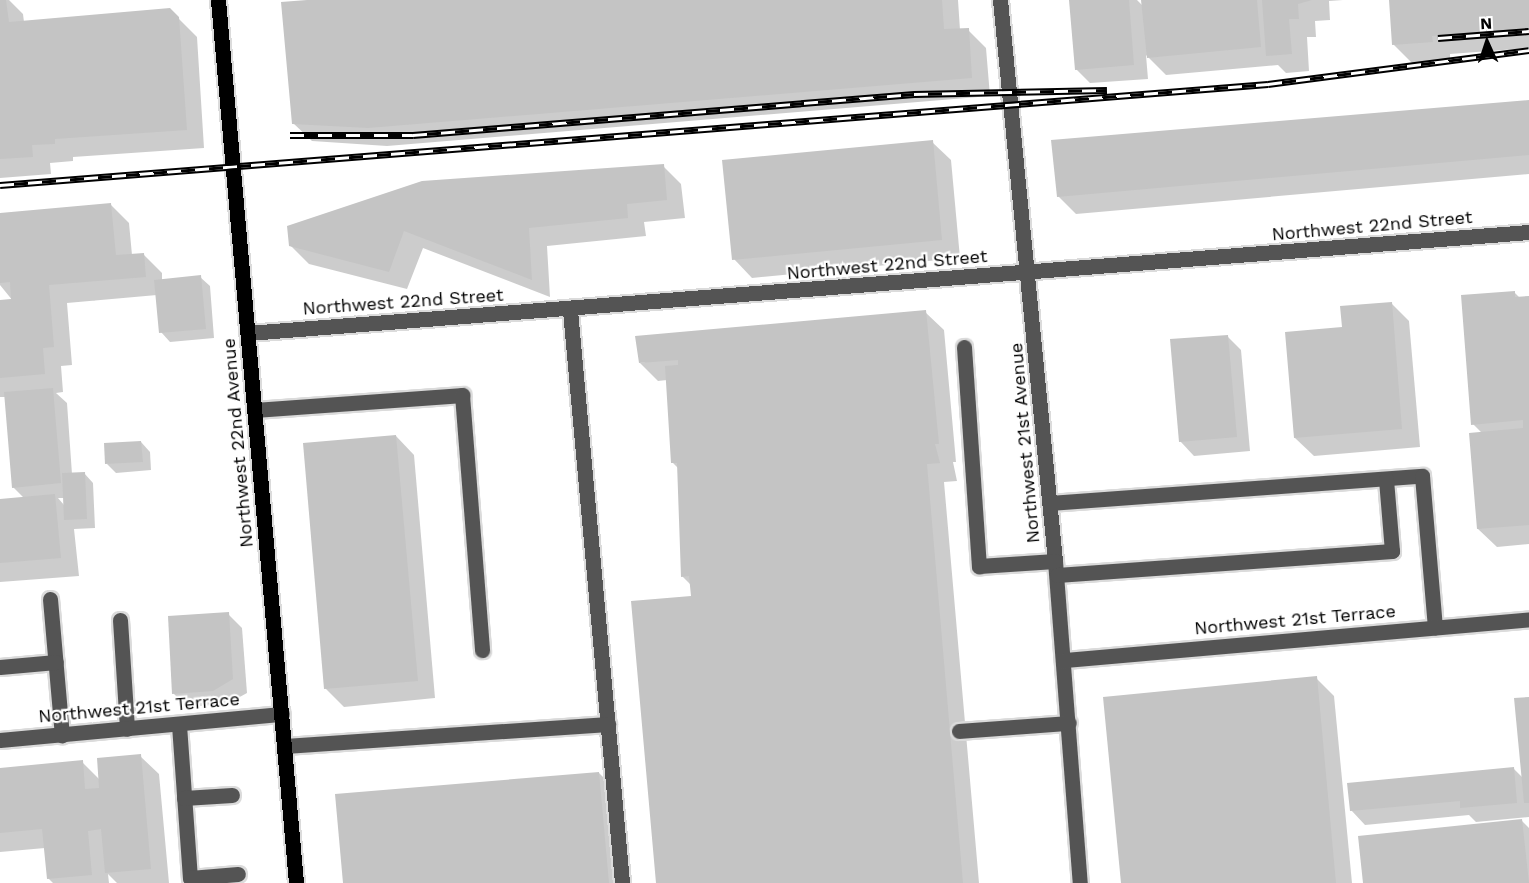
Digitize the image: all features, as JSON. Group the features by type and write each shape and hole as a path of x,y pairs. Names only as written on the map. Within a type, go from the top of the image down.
{"main road":[{"name":"Northwest 22nd Avenue","path":"218,0 296,883"}],"street":[{"name":"Northwest 21st Avenue","path":"1000,0 1029,273 1056,568 1080,883"},
{"name":"Northwest 22nd Street","path":"248,333 570,310 1529,232"},
{"path":"570,310 622,883"},
{"path":"964,347 979,566 1056,568 1392,551 1386,479"},
{"path":"255,410 462,395 482,650"},
{"path":"1050,503 1422,476 1435,627"},
{"path":"50,599 62,735"},
{"name":"Northwest 21st Terrace","path":"1064,660 1529,619"},
{"path":"120,620 128,729"},
{"path":"0,667 56,662"},
{"name":"Northwest 21st Terrace","path":"0,740 282,714"},
{"path":"959,731 1069,723"},
{"path":"285,746 609,724"},
{"path":"179,725 190,878 238,874"},
{"path":"184,798 232,795"}],"building":[{"path":"0,0 6,0 9,22 170,8 179,17 187,130 55,139 55,144 32,145 33,157 0,159"},
{"path":"307,0 942,0 944,29 969,28 972,78 368,128 292,124 281,2"},
{"path":"1069,0 1129,0 1134,65 1075,70"},
{"path":"1141,0 1257,0 1261,47 1147,58"},
{"path":"1262,0 1312,0 1298,4 1299,19 1289,19 1292,54 1266,56"},
{"path":"1389,0 1529,0 1529,29 1432,36 1433,42 1392,45"},
{"path":"1529,100 1529,155 1057,197 1051,140"},
{"path":"933,140 942,240 732,260 722,160"},
{"path":"664,164 667,200 627,204 628,218 529,228 532,280 404,231 389,272 289,246 287,226 422,181"},
{"path":"111,203 116,255 144,253 146,277 49,285 54,347 43,348 45,374 0,378 0,300 11,299 10,282 0,283 0,213"},
{"path":"201,275 206,329 159,333 154,280"},
{"path":"1515,291 1515,297 1529,296 1529,525 1477,529 1469,433 1523,428 1523,420 1471,425 1461,295"},
{"path":"1392,302 1402,429 1294,438 1285,332 1342,327 1340,306"},
{"path":"926,310 939,444 935,444 940,463 927,464 963,883 656,883 631,601 691,596 689,576 681,577 677,463 671,463 665,366 678,365 678,360 639,363 635,336"},
{"path":"1228,335 1237,437 1179,442 1170,339"},
{"path":"53,388 61,483 12,488 4,392"},
{"path":"396,435 418,681 324,689 303,443"},
{"path":"141,441 143,462 105,464 104,443"},
{"path":"85,472 87,519 64,520 62,473"},
{"path":"55,494 61,558 0,563 0,499"},
{"path":"229,612 233,679 213,691 172,694 168,616"},
{"path":"1317,676 1336,883 1121,883 1103,697"},
{"path":"1529,697 1529,803 1524,803 1514,698"},
{"path":"141,754 151,869 105,873 101,829 88,831 92,875 47,879 42,829 0,833 0,768 83,760 85,789 99,788 97,758"},
{"path":"1514,767 1517,803 1460,808 1460,801 1350,811 1347,783"},
{"path":"599,772 609,883 343,883 335,794"},
{"path":"1522,819 1529,883 1363,883 1358,836"}],"railway":[{"path":"1438,38 1529,31"},
{"path":"0,185 1268,84 1529,50"},
{"path":"290,135 413,135 914,94 1107,90"}]}
